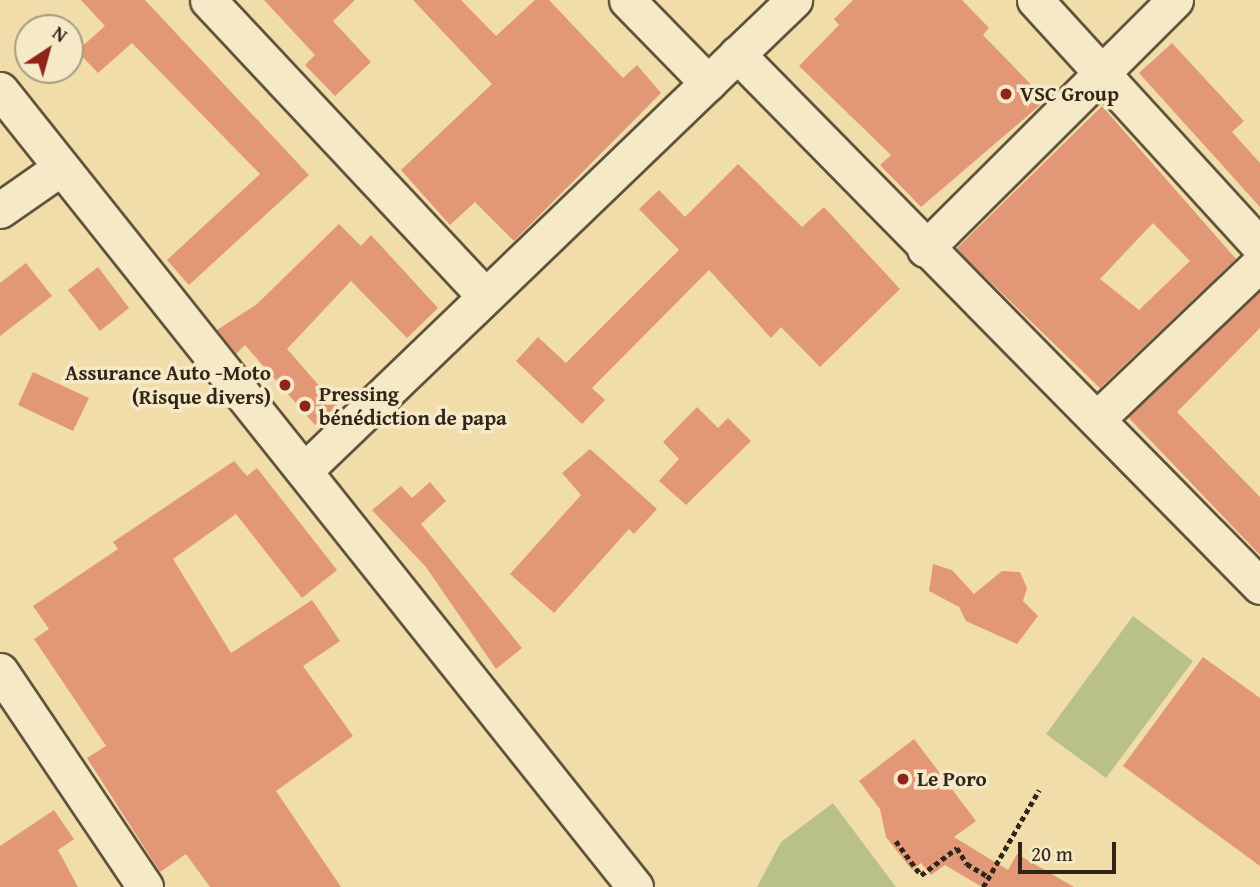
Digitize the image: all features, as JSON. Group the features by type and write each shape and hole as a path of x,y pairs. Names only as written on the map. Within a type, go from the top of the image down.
{"street":[{"path":"208,0 485,296"},
{"path":"627,0 708,83"},
{"path":"304,471 794,0"},
{"path":"1035,0 1260,246"},
{"path":"925,249 1100,71 1175,0"},
{"path":"737,54 925,249 1097,419 1260,586"},
{"path":"0,90 60,169 635,887"},
{"path":"0,210 60,169"},
{"path":"1097,419 1260,263"},
{"path":"0,671 145,887"}],"path":[{"path":"983,887 1039,790"},
{"path":"896,841 921,875 957,848 967,864 989,877"}],"green space":[{"path":"1133,616 1193,661 1106,778 1046,734"},
{"path":"833,803 896,887 757,887 781,842"}],"building":[{"path":"81,0 145,0 309,175 189,285 167,260 260,174 132,43 98,73 84,58 84,45 105,26"},
{"path":"264,0 355,0 333,21 371,62 335,96 305,65 315,55"},
{"path":"413,0 461,0 496,36 535,0 549,0 623,78 637,65 661,93 514,241 475,202 450,225 401,170 492,84"},
{"path":"853,0 962,0 989,28 983,35 1046,100 921,207 880,165 891,155 799,66 839,25 834,19"},
{"path":"1172,43 1244,121 1232,132 1260,163 1260,207 1139,73"},
{"path":"1102,106 1236,259 1100,388 956,249","holes":["1153,223 1190,261 1139,310 1100,279"]},
{"path":"738,164 802,227 824,207 900,289 820,367 781,327 771,338 709,270 592,388 605,400 582,424 516,361 538,337 566,363 679,250 639,209 659,190 685,217"},
{"path":"339,224 361,246 371,235 438,308 407,338 351,281 287,349 337,406 315,425 245,345 236,354 217,330 257,304"},
{"path":"26,263 52,296 0,336 0,283"},
{"path":"98,267 129,308 100,331 68,290"},
{"path":"1260,291 1260,328 1177,412 1260,497 1260,555 1128,417"},
{"path":"33,372 89,398 73,431 18,405"},
{"path":"697,407 718,428 728,418 751,441 686,505 659,481 679,459 663,442"},
{"path":"590,449 657,509 634,534 629,529 554,613 510,574 581,495 562,473"},
{"path":"234,461 247,476 257,468 337,570 302,598 236,514 173,559 231,653 312,600 340,641 303,666 353,736 276,791 341,887 210,887 186,854 160,872 87,758 106,746 34,639 49,629 33,606 118,549 113,542"},
{"path":"430,482 446,501 421,524 522,648 496,669 426,567 372,510 401,486 412,498"},
{"path":"933,564 952,570 974,594 1002,571 1020,572 1027,588 1023,601 1038,616 1017,644 966,621 959,607 929,591"},
{"path":"1203,657 1260,698 1260,866 1123,766"},
{"path":"914,739 976,821 954,837 1008,870 1017,854 1074,887 982,887 945,865 931,875 921,863 912,870 886,837 880,809 859,781"},
{"path":"54,810 74,839 58,850 78,887 0,887 0,846"}],"place":[{"name":"VSC Group","path":"1006,94"},
{"name":"Assurance Auto -Moto (Risque divers)","path":"285,385"},
{"name":"Pressing bénédiction de papa","path":"305,406"},
{"name":"Le Poro","path":"903,779"}]}
